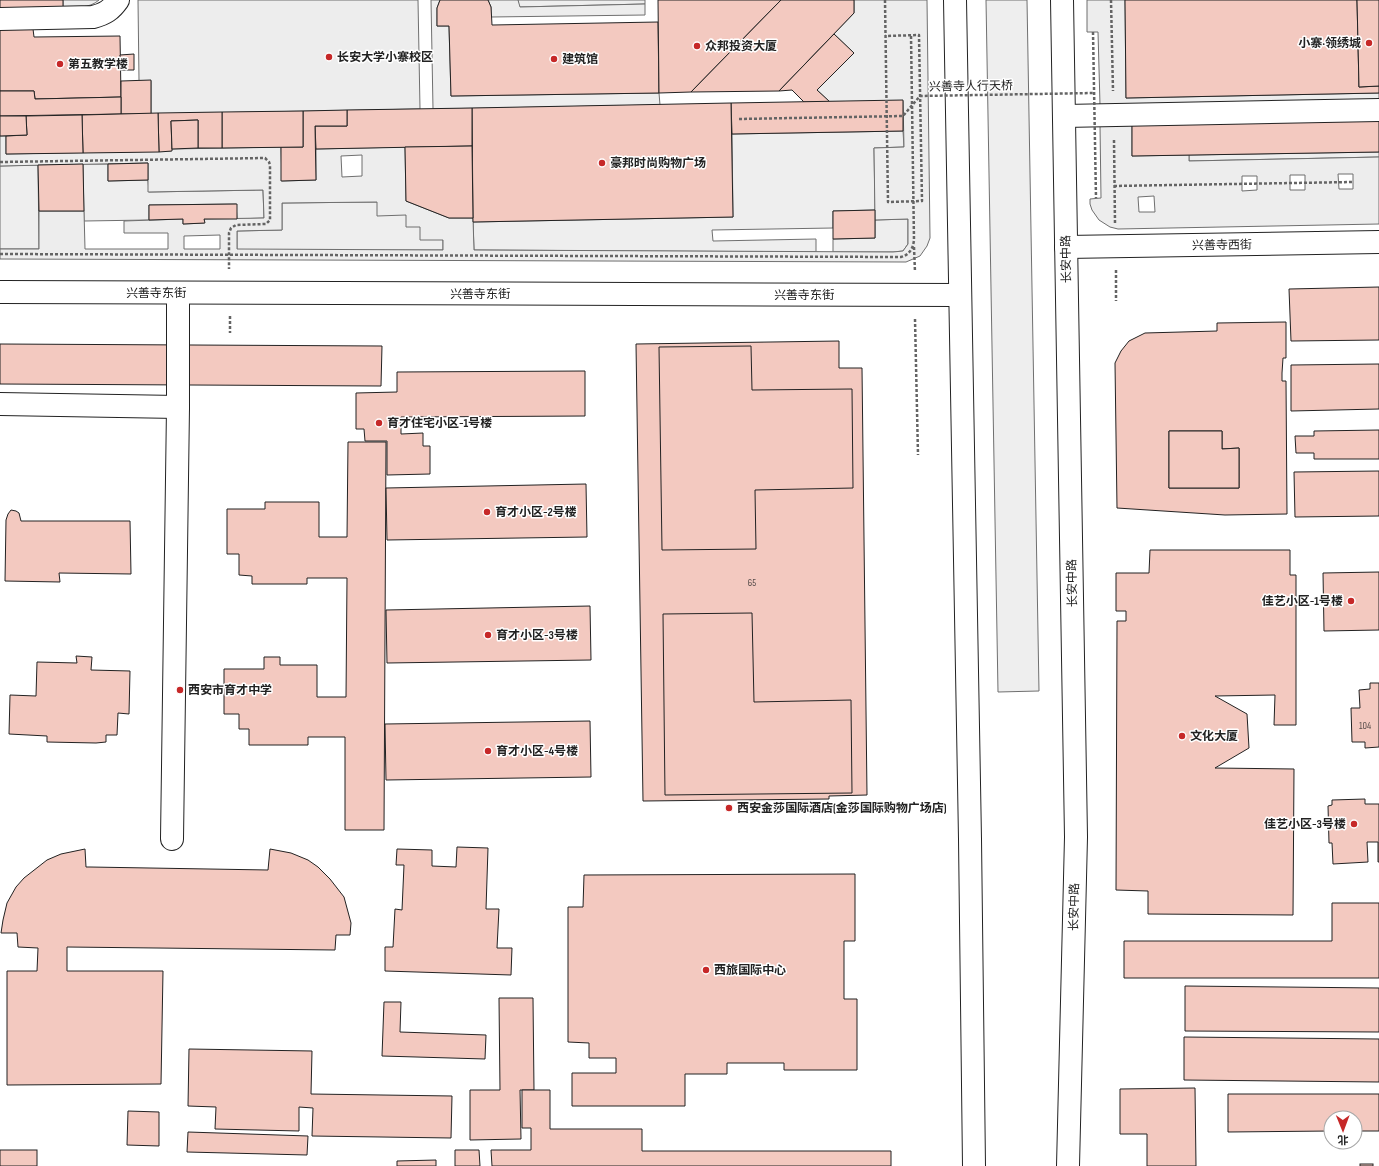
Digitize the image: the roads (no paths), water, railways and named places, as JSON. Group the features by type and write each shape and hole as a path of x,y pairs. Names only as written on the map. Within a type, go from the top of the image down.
{"main road":[{"path":"0,18 93,17 103,15 112,9 118,0"},
{"path":"955,0 974,1166"},
{"name":"长安中路","path":"1062,0 1076,837 1068,1166"},
{"path":"1064,116 1379,110"},
{"name":"兴善寺西街","path":"1066,247 1379,242"},
{"name":"兴善寺东街","path":"0,292 960,296"},
{"path":"172,839 178,407 178,293"},
{"path":"0,404 178,407"}],"place":[{"name":"小寨·领绣城","path":"1369,43"},
{"name":"众邦投资大厦","path":"697,46"},
{"name":"长安大学小寨校区","path":"329,57"},
{"name":"建筑馆","path":"554,59"},
{"name":"第五教学楼","path":"60,64"},
{"name":"豪邦时尚购物广场","path":"602,163"},
{"name":"育才住宅小区-1号楼","path":"379,423"},
{"name":"育才小区-2号楼","path":"487,512"},
{"name":"佳艺小区-1号楼","path":"1351,601"},
{"name":"育才小区-3号楼","path":"488,635"},
{"name":"西安市育才中学","path":"180,690"},
{"name":"文化大厦","path":"1182,736"},
{"name":"育才小区-4号楼","path":"488,751"},
{"name":"西安金莎国际酒店(金莎国际购物广场店)","path":"729,808"},
{"name":"佳艺小区-3号楼","path":"1354,824"},
{"name":"西旅国际中心","path":"706,970"}]}
